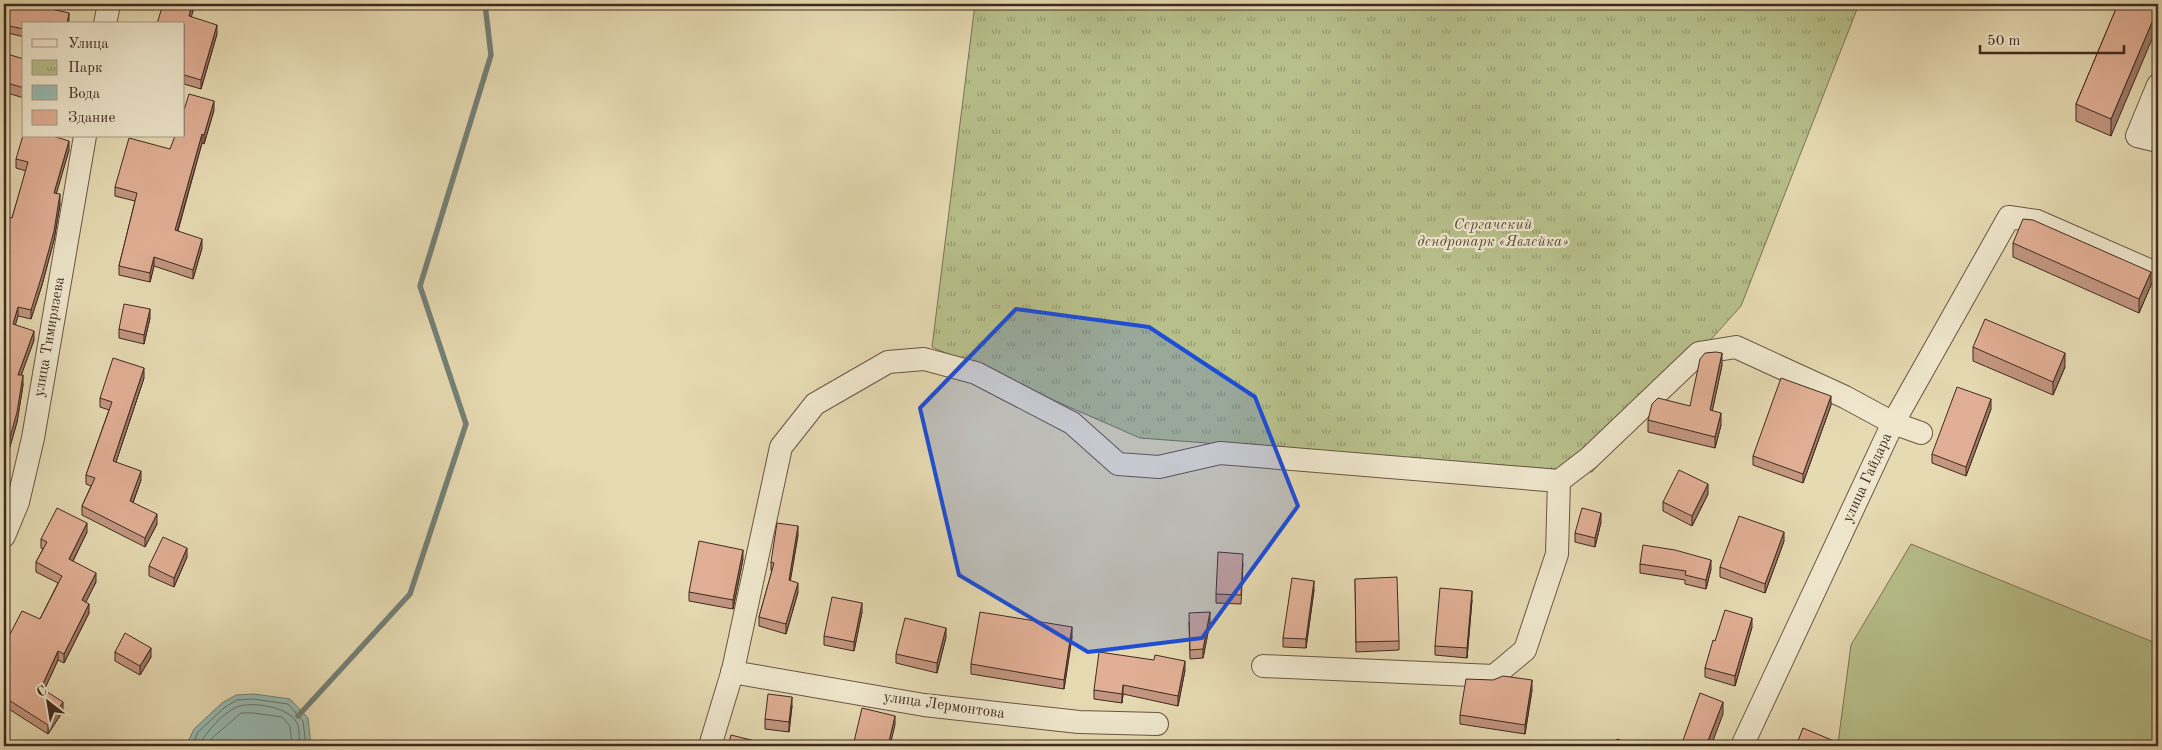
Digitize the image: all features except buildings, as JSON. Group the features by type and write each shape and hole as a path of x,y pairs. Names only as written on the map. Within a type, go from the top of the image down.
{"street":[{"path":"105,22 109,4"},
{"path":"2158,85 2137,136 2158,141"},
{"name":"улица Тимирязева","path":"4,536 18,502 33,438 86,138"},
{"name":"улица Гайдара","path":"1742,746 1893,423 2009,218 2037,221 2158,274"},
{"path":"710,746 732,672 781,447 815,404 888,362 924,359 976,373 1072,423 1118,464 1159,467 1220,453 1559,481 1589,458 1699,353 1736,347 1845,397 1893,423 1921,433"},
{"path":"1263,666 1494,676 1525,650 1558,554 1559,481"},
{"name":"улица Лермонтова","path":"732,672 924,705 1079,722 1157,724"}],"highlighted area":[{"path":"1016,309 1149,327 1255,397 1298,506 1202,638 1088,652 959,575 920,408"}],"green space":[{"name":"Сергачский дендропарк «Явлейка»","path":"975,4 1859,4 1741,306 1592,472 1140,438 932,347"},
{"path":"1911,544 2158,644 2158,746 1846,746 1838,743 1851,645"}],"water":[{"path":"254,694 290,699 308,718 311,746 186,746 194,729 222,703 236,695"}],"waterway":[{"path":"298,716 410,594 466,424 420,286 491,55 485,4"}]}
